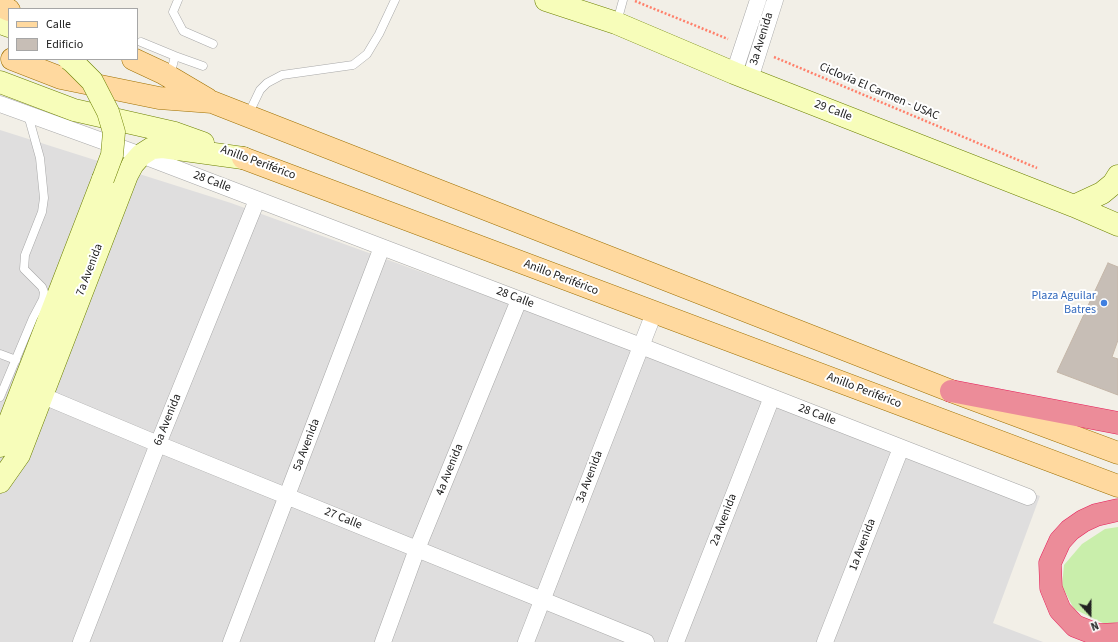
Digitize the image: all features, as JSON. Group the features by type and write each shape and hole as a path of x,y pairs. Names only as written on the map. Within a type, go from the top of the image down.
{"highway":[{"path":"951,391 1118,423"},
{"path":"1118,510 1096,515 1083,521 1070,530 1060,541 1050,563 1050,588 1060,610 1075,626 1098,635 1118,634"}],"main road":[{"path":"138,52 170,77 212,102 951,391 1118,453"},
{"path":"15,60 61,78 159,98 212,102"},
{"name":"Anillo Periférico","path":"243,158 1118,486"}],"street":[{"name":"3a Avenida","path":"742,76 743,45 758,0"},
{"name":"3a Avenida","path":"742,76 759,51 775,0"},
{"name":"29 Calle","path":"551,1 616,23 742,76 1074,206 1118,225"},
{"name":"7a Avenida","path":"0,446 112,155 114,132 108,112 92,81 70,60"},
{"name":"Anillo Periférico","path":"0,82 74,110 175,133 243,158"},
{"name":"28 Calle","path":"0,104 141,155 641,346 1028,497"},
{"path":"141,155 152,148 163,147 243,158"},
{"name":"7a Avenida","path":"0,482 19,456 41,395 127,175 133,164 141,155"},
{"path":"1074,206 1102,193 1113,184 1118,176"},
{"name":"6a Avenida","path":"81,642 158,444 257,200"},
{"name":"5a Avenida","path":"231,642 382,247"},
{"name":"4a Avenida","path":"383,642 417,549 519,300"},
{"name":"3a Avenida","path":"526,642 654,313"},
{"name":"27 Calle","path":"41,395 287,497 646,642"},
{"name":"2a Avenida","path":"676,642 772,397"},
{"name":"1a Avenida","path":"825,642 901,448"}],"lane":[{"path":"178,0 174,12 182,31 213,44"},
{"path":"248,116 260,90 267,82 282,75 353,65 367,54 379,34 394,0"},
{"path":"616,23 623,0"},
{"path":"138,51 176,56 203,66"},
{"path":"170,77 176,56"},
{"path":"0,397 33,318 43,299 44,292 42,287 24,269 25,255 42,212 44,198 40,158 28,115"},
{"path":"0,354 16,360"}],"path":[{"path":"632,0 743,45"},
{"name":"Ciclovía El Carmen - USAC","path":"759,51 1042,170"}],"shaded area":[{"path":"0,130 231,203 1040,496 993,623 1043,642 0,642"}],"green space":[{"path":"1118,527 1118,622 1107,625 1074,609 1062,586 1064,565 1082,544 1105,529"}],"building":[{"name":"Plaza Aguilar Batres","path":"1108,263 1118,267 1118,340 1112,357 1118,359 1118,395 1057,372"}],"place":[{"name":"Plaza Aguilar Batres","path":"1104,303"}]}
